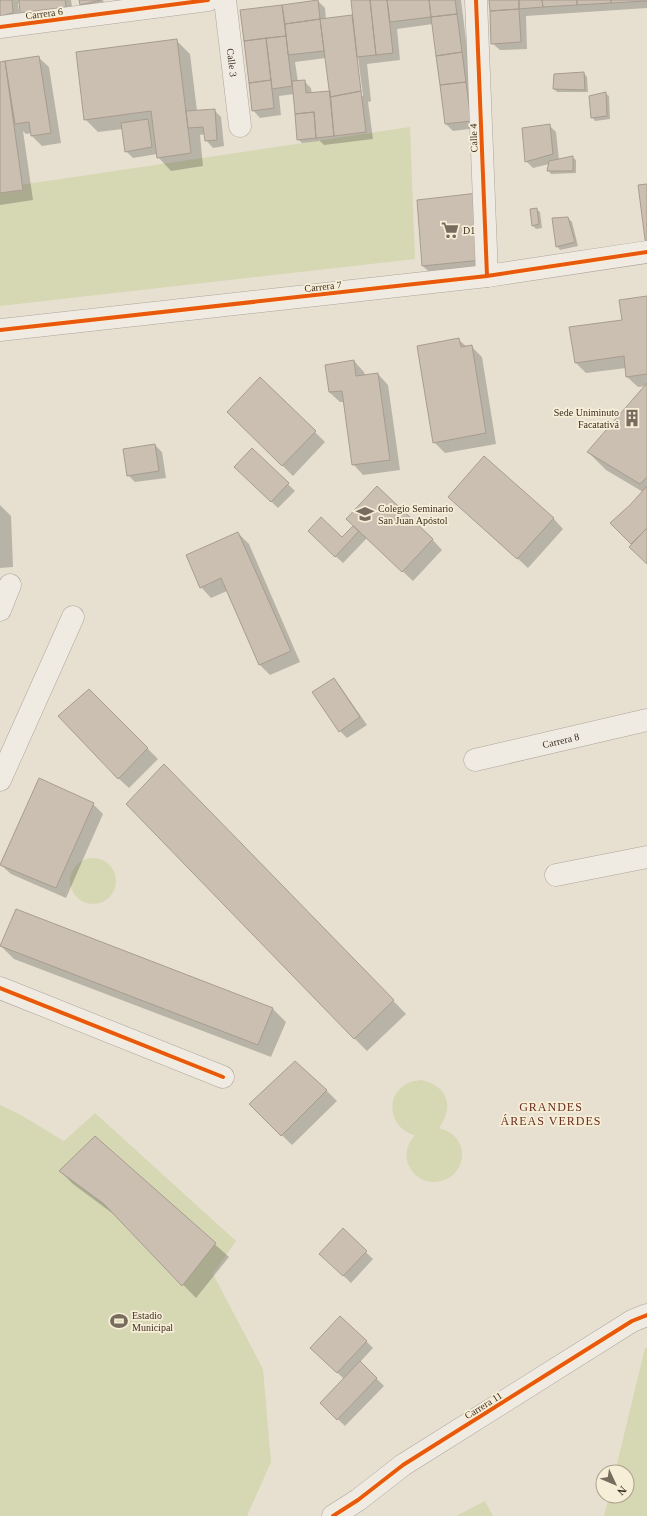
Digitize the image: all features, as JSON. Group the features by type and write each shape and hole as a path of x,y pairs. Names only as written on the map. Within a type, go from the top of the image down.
{"street":[{"name":"Carrera 6","path":"0,26 208,0"},
{"name":"Calle 3","path":"225,0 240,126"},
{"name":"Calle 4","path":"476,0 486,276"},
{"name":"Carrera 7","path":"0,330 486,276 647,252"},
{"path":"0,610 10,586"},
{"path":"0,780 73,616"},
{"name":"Carrera 8","path":"475,760 647,720"},
{"path":"556,875 647,857"},
{"path":"0,988 223,1077"},
{"name":"Carrera 11","path":"333,1516 358,1500 403,1464 632,1321 647,1315"}],"green space":[{"path":"410,127 415,259 0,306 0,188"},
{"path":"93,858 106,862 112,868 116,881 112,894 106,900 93,904 80,900 74,894 70,881 74,868 80,862"},
{"path":"422,1080 431,1083 443,1092 446,1098 447,1112 439,1128 453,1134 461,1147 462,1158 459,1168 444,1180 434,1182 425,1181 416,1175 409,1166 407,1162 407,1150 415,1135 407,1132 396,1121 392,1106 397,1092 403,1086 408,1083"},
{"name":"Estadio Municipal","path":"0,1105 19,1114 64,1141 95,1113 236,1241 213,1274 263,1369 271,1462 247,1516 0,1516"},
{"path":"645,1348 647,1348 647,1516 604,1516 607,1504 635,1504 635,1464 617,1464"},
{"path":"485,1501 493,1516 456,1516"}],"building":[{"path":"0,0 12,0 13,13 0,16"},
{"path":"19,0 65,0 66,7 20,13"},
{"path":"79,0 101,0 80,5"},
{"path":"318,0 320,19 285,24 282,5"},
{"path":"351,0 370,0 376,55 357,57"},
{"path":"370,0 387,0 393,53 376,55"},
{"path":"387,0 429,0 431,17 390,22"},
{"path":"429,0 455,0 457,14 431,17"},
{"path":"489,0 519,0 519,9 490,11"},
{"path":"519,0 542,0 543,7 519,9"},
{"path":"542,0 577,0 577,5 543,7"},
{"path":"577,0 611,0 611,3 577,5"},
{"path":"611,0 647,0 647,1 611,3"},
{"path":"282,5 286,36 244,41 240,10"},
{"path":"519,9 521,42 491,44 490,11"},
{"path":"457,14 462,52 436,56 431,17"},
{"path":"352,15 361,91 330,97 320,19"},
{"path":"320,19 324,51 288,55 285,24"},
{"path":"286,36 292,86 272,89 266,38"},
{"path":"266,38 271,80 249,83 244,41"},
{"path":"177,39 191,153 157,158 151,111 84,120 76,52"},
{"path":"462,52 466,82 440,85 436,56"},
{"path":"39,56 51,133 31,136 29,122 15,124 5,61"},
{"path":"5,61 23,190 0,193 0,62"},
{"path":"584,72 585,90 553,89 554,74"},
{"path":"271,80 274,108 252,111 249,83"},
{"path":"305,80 306,93 330,91 334,136 316,138 314,112 295,114 292,81"},
{"path":"466,82 471,121 445,124 440,85"},
{"path":"361,91 366,132 334,136 330,97"},
{"path":"606,92 607,116 591,118 589,96"},
{"path":"215,109 217,140 205,141 203,127 188,128 186,111"},
{"path":"314,112 316,138 297,140 295,114"},
{"path":"148,119 152,147 125,152 121,123"},
{"path":"550,124 553,154 525,162 522,128"},
{"path":"573,156 573,171 547,171 549,161"},
{"path":"647,184 647,247 646,247 638,185"},
{"name":"D1","path":"478,193 482,260 422,266 417,200"},
{"path":"537,208 539,224 532,226 530,209"},
{"path":"568,217 575,242 556,247 552,218"},
{"path":"647,296 647,374 626,377 624,356 575,363 569,327 622,320 619,300"},
{"path":"459,338 461,347 472,345 486,433 433,443 417,346"},
{"path":"354,360 356,376 378,373 390,460 352,465 342,391 329,392 325,365"},
{"path":"260,377 316,431 282,466 227,412"},
{"name":"Sede Uniminuto Facatativá","path":"647,383 647,477 640,484 587,452"},
{"path":"155,444 159,471 127,476 123,449"},
{"path":"252,448 289,483 271,502 234,467"},
{"path":"484,456 554,518 517,559 448,497"},
{"path":"377,486 433,539 402,572 346,519"},
{"path":"647,486 647,528 631,544 610,523 630,505"},
{"path":"321,517 342,537 353,526 359,531 335,557 308,531"},
{"path":"647,528 647,564 629,547"},
{"path":"238,532 291,651 259,665 221,578 200,588 186,555"},
{"path":"334,678 360,717 339,732 312,692"},
{"path":"89,689 148,748 118,779 58,716"},
{"path":"164,764 394,1000 354,1039 126,804"},
{"path":"39,778 94,803 56,888 0,865"},
{"path":"16,909 273,1008 258,1045 0,946"},
{"path":"295,1061 327,1090 281,1136 249,1104"},
{"path":"95,1136 216,1243 182,1286 104,1204 59,1171"},
{"path":"343,1228 367,1251 343,1276 319,1254"},
{"path":"340,1316 367,1341 337,1373 310,1348"},
{"path":"360,1361 377,1378 337,1420 320,1403"}],"cycle path":[{"path":"0,27 208,0"},
{"path":"476,0 487,276"},
{"path":"0,330 487,276 647,252"},
{"path":"0,988 223,1077"},
{"path":"333,1516 358,1500 403,1465 632,1321 647,1315"}],"place":[{"name":"D1","path":"450,230"},
{"name":"Sede Uniminuto Facatativá","path":"632,418"},
{"name":"Colegio Seminario San Juan Apóstol","path":"365,514"},
{"name":"Estadio Municipal","path":"119,1321"}],"district":[{"name":"GRANDES ÁREAS VERDES","path":"551,1114"}]}
